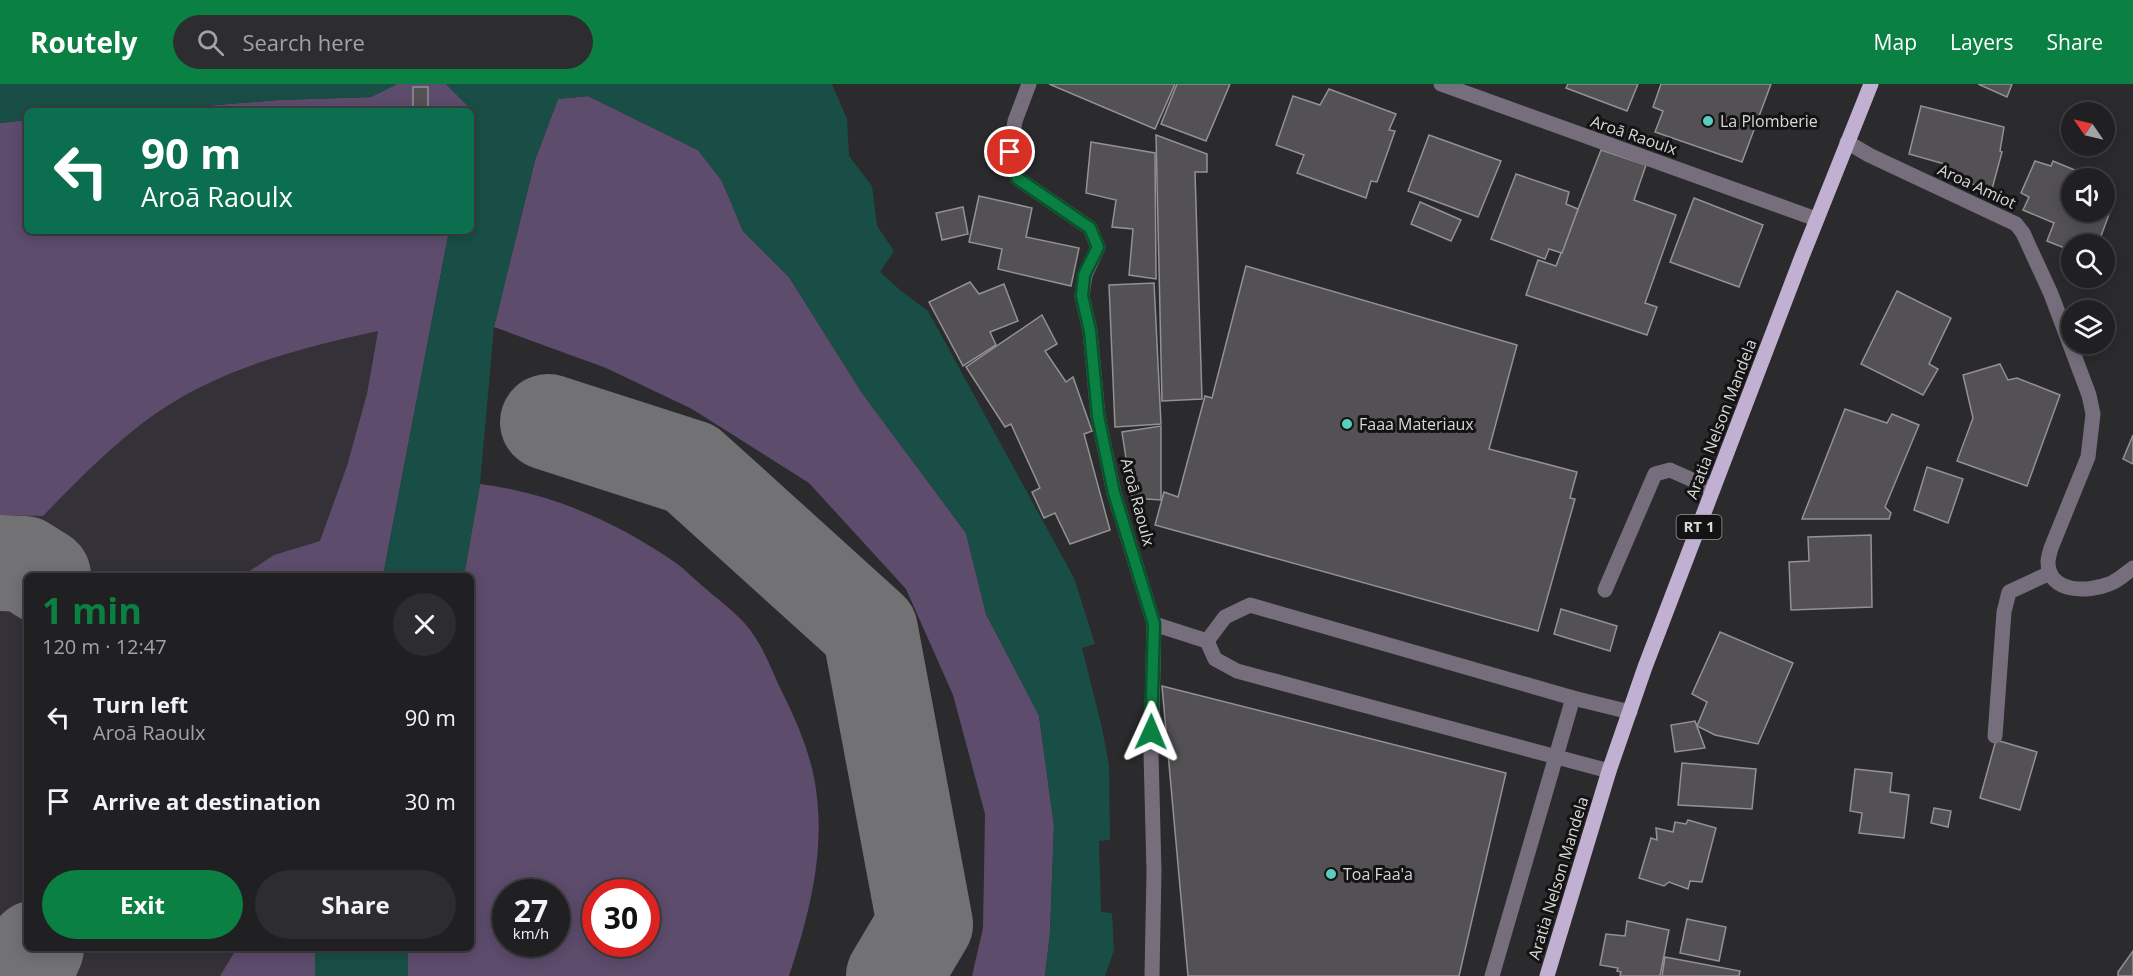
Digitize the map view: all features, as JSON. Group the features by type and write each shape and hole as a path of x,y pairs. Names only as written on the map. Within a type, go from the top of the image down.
{"main road":[{"name":"Aratia Nelson Mandela","path":"1547,976 1609,771 1630,712 1816,219 1871,84"}],"street":[{"name":"Aroā Raoulx","path":"1029,84 1015,121 1010,152 1017,178 1090,228 1098,247 1084,275 1082,296 1090,331 1098,416 1114,493 1154,624 1151,753 1154,871 1152,976"},
{"name":"Aroā Raoulx","path":"1442,84 1816,219"},
{"name":"Aroa Amiot","path":"1847,142 1869,155 2016,224 2023,233 2051,294 2094,414 2088,457 2051,548 2048,562 2050,573"},
{"path":"1605,591 1656,474 1670,470 1713,489"},
{"path":"1995,736 2004,612 2009,592 2050,573 2062,585 2076,590 2092,589 2111,584 2133,568"},
{"path":"1208,641 1225,617 1250,605 1573,698 1630,712"},
{"path":"1154,624 1208,641"},
{"path":"1208,641 1215,659 1237,671 1609,771"},
{"path":"1492,976 1573,698"}],"shaded area":[{"path":"0,84 397,84 371,97 278,100 179,108 24,108 24,120 0,123"},
{"path":"397,84 446,84 469,107 179,108 278,100 371,97"},
{"path":"446,84 832,84 847,119 849,156 872,186 877,226 894,251 880,272 928,311 1074,578 1095,644 1082,648 1109,765 1110,840 1099,841 1101,912 1112,913 1114,950 1105,976 1045,976 1050,933 1054,826 1039,716 986,614 966,533 862,393 789,277 743,231 722,181 698,150 588,96 558,99 535,160 494,327 480,484 465,573 384,573 448,234 474,234 474,108 469,107"},
{"path":"588,96 698,150 722,181 743,231 789,277 862,393 966,533 986,614 1039,715 1054,826 1050,933 1045,976 972,976 983,928 985,814 953,695 906,589 809,483 692,409 606,368 494,327 535,160 558,99"},
{"path":"24,120 24,234 448,234 384,573 24,573 24,951 315,951 315,976 0,976 0,123"},
{"path":"24,120 24,234 448,234 384,573 247,573 274,555 320,541 347,466 367,394 378,331 291,353 234,372 207,384 155,414 125,437 43,516 0,515 0,123"},
{"path":"480,484 532,494 558,502 607,522 654,548 680,566 733,612 750,630 759,644 800,731 813,771 817,798 819,821 813,888 789,976 408,976 408,951 474,951 474,573 465,573"},
{"path":"235,951 315,951 315,976 220,976"},
{"path":"315,951 408,951 408,976 315,976"}],"building":[{"path":"1049,84 1175,84 1155,129"},
{"path":"1177,84 1230,84 1206,141 1161,124"},
{"path":"1568,84 1638,84 1627,111 1566,88"},
{"name":"La Plomberie","path":"1661,84 1771,84 1742,162 1655,132 1663,111 1653,107"},
{"path":"1978,84 2012,84 2007,97"},
{"path":"413,87 428,87 428,108 413,108"},
{"path":"1329,89 1396,114 1389,130 1395,131 1377,182 1371,181 1366,198 1297,173 1304,155 1276,145 1293,96 1320,105"},
{"path":"1921,106 2004,127 2000,151 2002,152 1992,189 1944,177 1948,165 1909,154"},
{"path":"1156,135 1207,154 1207,172 1195,172 1202,399 1162,401"},
{"path":"1429,135 1501,161 1478,217 1408,191"},
{"path":"1091,142 1155,153 1156,279 1129,275 1133,229 1112,227 1116,200 1086,193"},
{"path":"1601,150 1646,165 1634,200 1676,215 1645,303 1657,307 1647,335 1526,295 1538,260 1556,266"},
{"path":"2035,161 2051,166 2053,161 2070,168 2061,168 2061,222 2106,222 2102,234 2061,234 2061,247 2047,241 2054,223 2023,210 2029,197 2021,193"},
{"path":"1516,174 1569,192 1566,204 1578,209 1562,253 1549,249 1545,259 1491,239"},
{"path":"979,196 1032,208 1026,237 1079,248 1071,286 998,269 1002,249 969,242"},
{"path":"1694,198 1763,225 1739,287 1670,262"},
{"path":"1420,202 1461,220 1451,241 1411,224"},
{"path":"963,207 968,234 942,240 936,213"},
{"name":"Faaa Materiaux","path":"1246,266 1517,345 1489,449 1577,472 1570,498 1575,499 1538,631 1155,525 1164,492 1178,497 1205,396 1212,398"},
{"path":"970,282 979,294 1004,284 1018,321 990,332 996,345 963,366 929,302"},
{"path":"1154,283 1161,424 1115,427 1109,285"},
{"path":"1897,291 1951,318 1929,364 1938,369 1923,395 1861,364"},
{"path":"1042,315 1057,344 1045,351 1066,382 1073,377 1092,431 1084,434 1110,530 1070,544 1055,513 1044,518 1032,492 1040,488 1011,424 1005,427 966,367"},
{"path":"2000,364 2008,380 2017,378 2060,395 2027,486 1957,461 1973,418 1963,375"},
{"path":"1845,409 1887,423 1892,414 1919,425 1885,507 1891,513 1889,519 1802,519"},
{"path":"1161,426 1161,500 1132,498 1122,432"},
{"path":"2133,435 2133,464 2123,459"},
{"path":"1927,467 1963,479 1948,523 1914,510"},
{"path":"1871,535 1872,607 1791,610 1789,562 1809,561 1808,537"},
{"path":"1561,609 1617,626 1610,651 1554,634"},
{"path":"1720,632 1793,663 1758,744 1715,735 1697,726 1707,702 1692,694"},
{"name":"Toa Faa'a","path":"1162,686 1506,773 1459,976 1188,976"},
{"path":"1695,721 1705,748 1675,752 1671,725"},
{"path":"1996,740 2037,752 2020,810 1980,798"},
{"path":"1682,763 1756,769 1752,809 1678,805"},
{"path":"1855,769 1892,773 1890,792 1909,795 1904,838 1859,833 1862,813 1850,811"},
{"path":"1934,808 1951,811 1948,827 1931,823"},
{"path":"1688,820 1716,828 1702,882 1690,881 1688,889 1669,882 1664,886 1639,878 1651,838 1657,840 1656,828 1673,832 1675,822 1686,824"},
{"path":"1687,919 1726,927 1719,961 1680,953"},
{"path":"1627,921 1669,930 1660,976 1620,976 1621,972 1617,971 1618,968 1600,965 1606,934 1625,936"},
{"path":"2133,951 2133,976 2118,976 2118,972"},
{"path":"1665,957 1740,971 1739,976 1662,976"}],"taxiway":[{"path":"548,422 691,468 870,630 925,924 894,976"},
{"path":"0,563 24,564 38,573"},
{"path":"23,976 35,951"}],"place":[{"name":"La Plomberie","path":"1708,121"},
{"name":"Faaa Materiaux","path":"1347,424"},
{"name":"Toa Faa'a","path":"1331,874"}],"route":[{"path":"1010,152 1017,178 1090,228 1098,247 1084,275 1082,296 1090,331 1098,416 1114,493 1154,624 1151,732"}]}
